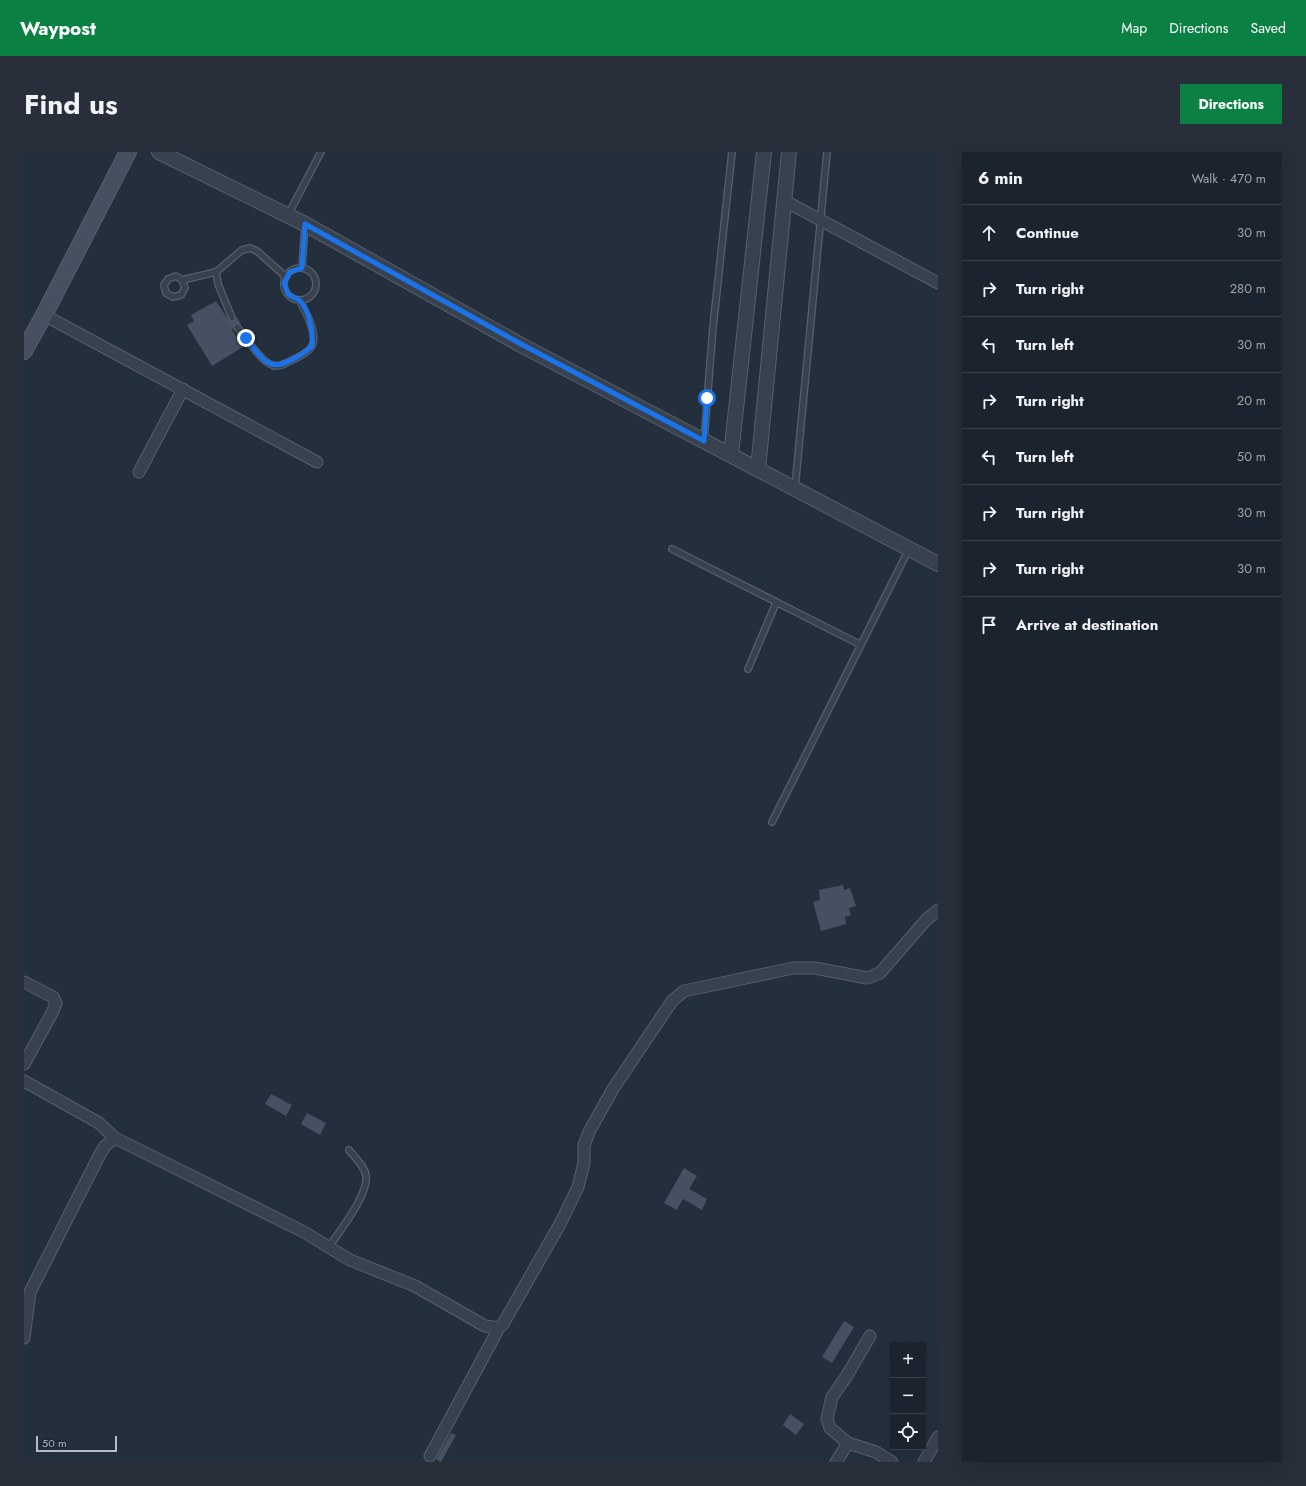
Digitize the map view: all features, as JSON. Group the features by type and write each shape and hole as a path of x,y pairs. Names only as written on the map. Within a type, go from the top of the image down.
{"main road":[{"path":"24,351 128,152"}],"street":[{"path":"159,152 305,224 514,341 938,564"},
{"path":"731,455 764,152"},
{"path":"758,469 789,152"},
{"path":"784,201 938,283"},
{"path":"44,315 317,462"},
{"path":"139,472 183,389"},
{"path":"430,1456 499,1328 503,1324 560,1224 578,1187 584,1163 584,1145 590,1130 613,1089 672,1001 684,991 793,968 815,968 867,978 880,973 926,920 938,910"},
{"path":"24,982 53,997 56,1003 24,1064"},
{"path":"24,1081 99,1122 115,1138 261,1211 329,1247 350,1260 415,1286 485,1326 499,1328"},
{"path":"24,1338 28,1300 33,1285 100,1154 105,1146 115,1138"},
{"path":"870,1336 846,1378 832,1397 827,1419 830,1428 848,1443 876,1452 892,1462"},
{"path":"924,1462 938,1437"},
{"path":"836,1462 848,1443"}],"lane":[{"path":"287,216 321,152"},
{"path":"704,441 713,327 732,152"},
{"path":"795,489 827,152"},
{"path":"302,268 305,224"},
{"path":"182,280 216,272 242,250 250,248 257,251 286,277"},
{"path":"237,327 270,365 281,365 302,355 312,346 313,340 310,323 299,300 288,294 285,289 286,277 295,269 302,268 312,274 316,285 311,296 299,300"},
{"path":"216,272 218,284 232,318"},
{"path":"672,549 861,645"},
{"path":"772,822 909,549"},
{"path":"748,669 776,603"},
{"path":"329,1247 357,1204 367,1177 364,1169 349,1150"}],"building":[{"path":"216,301 229,321 235,321 236,316 241,324 235,324 232,330 243,347 212,366 187,325 194,321 191,315"},
{"path":"843,885 844,890 850,888 856,906 849,908 851,915 845,917 846,924 821,931 813,902 820,900 819,890"},
{"path":"271,1094 292,1105 286,1116 265,1104"},
{"path":"307,1113 326,1123 320,1135 301,1124"},
{"path":"684,1168 697,1176 689,1189 707,1199 702,1210 683,1199 677,1210 664,1203"},
{"path":"844,1321 854,1327 832,1363 822,1357"},
{"path":"790,1414 804,1424 796,1435 783,1425"},
{"path":"451,1433 456,1435 441,1462 436,1459"}],"route":[{"path":"246,338 270,365 277,366 302,355 312,346 312,331 306,314 299,300 288,294 284,283 290,272 295,269 302,268 305,224 521,344 704,441 707,398"}]}
